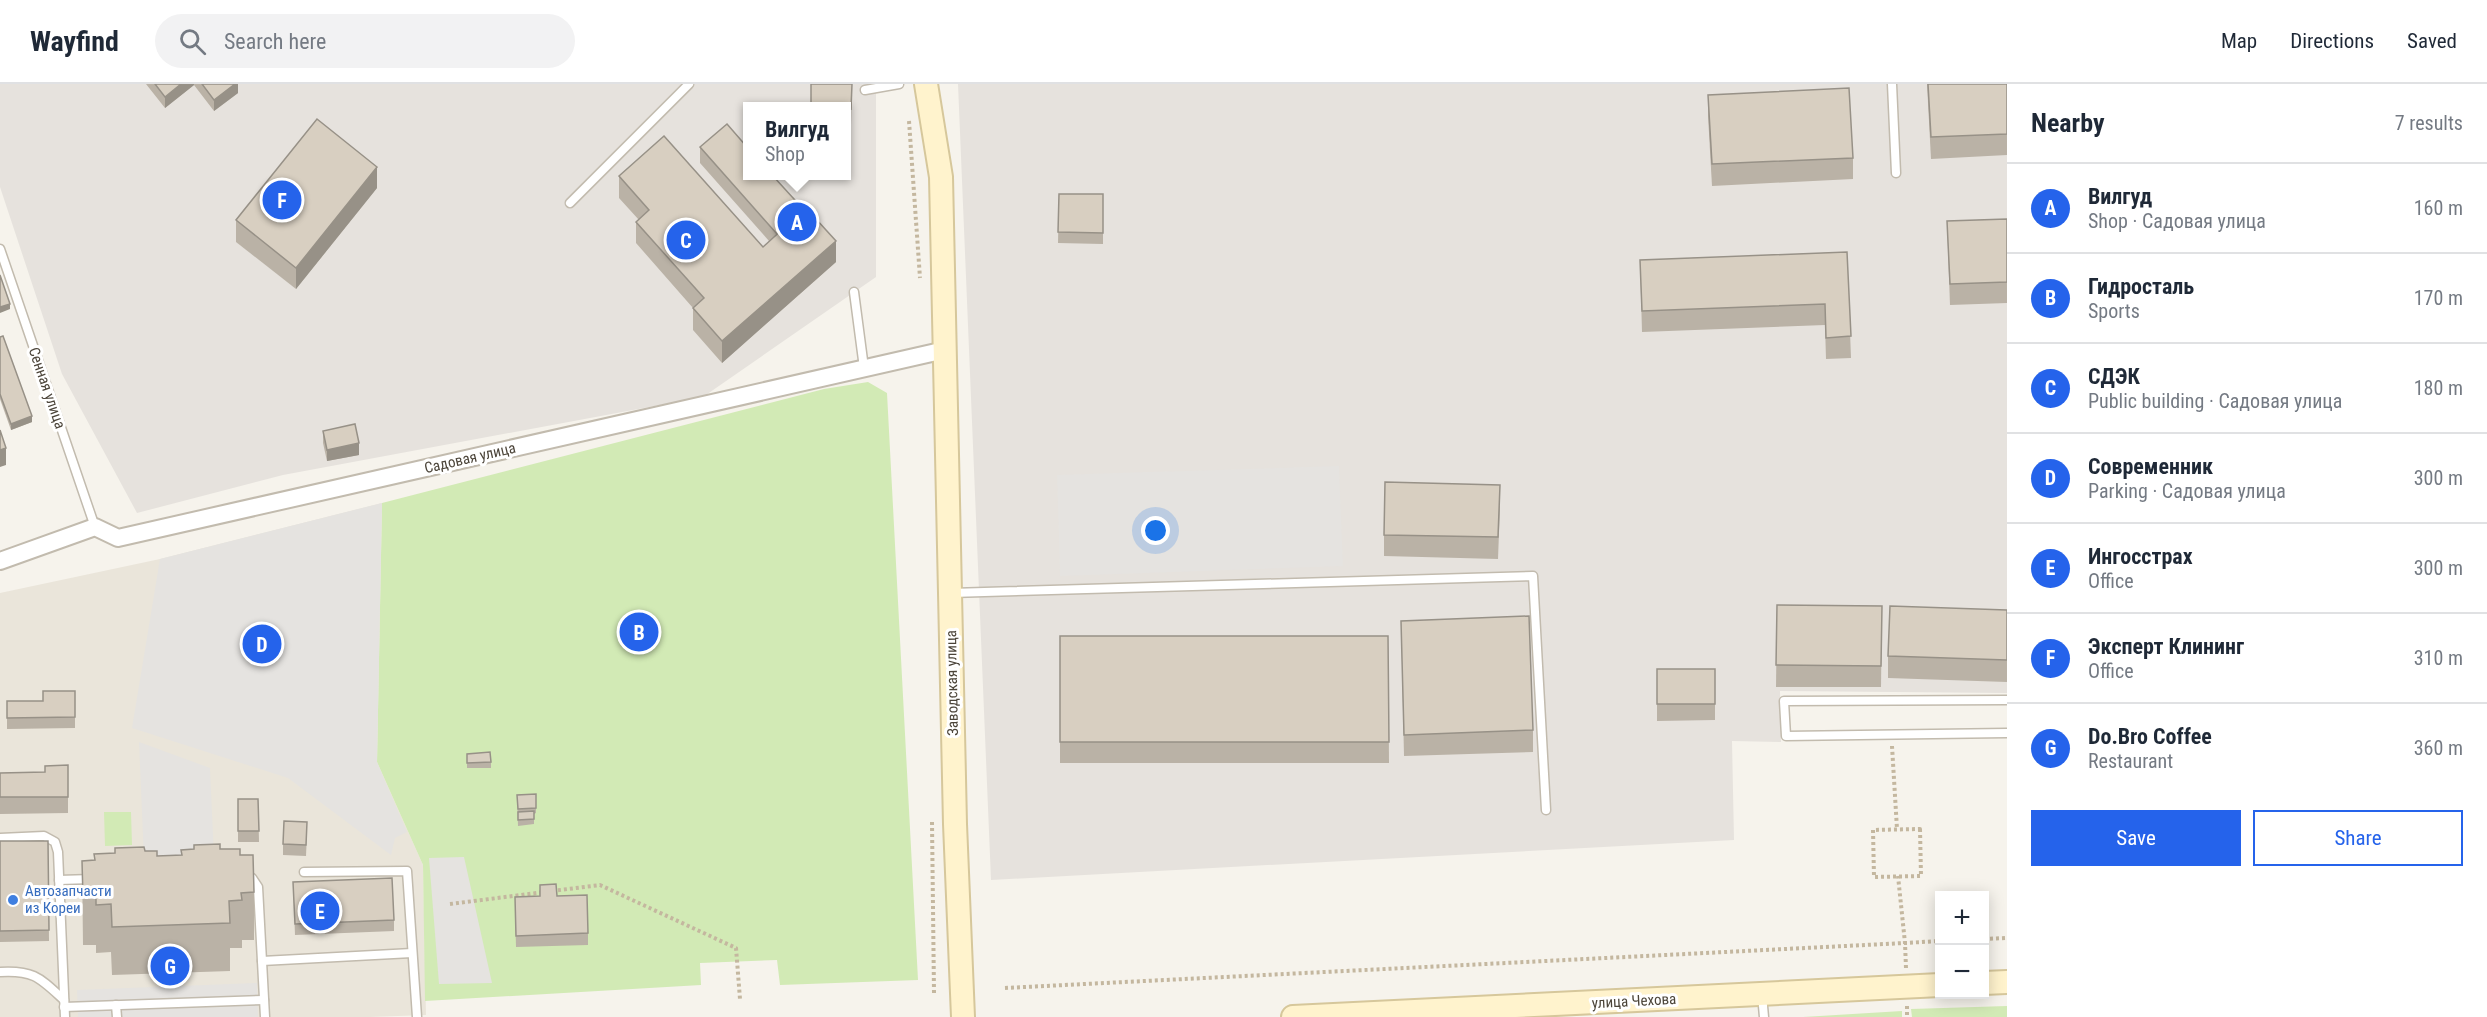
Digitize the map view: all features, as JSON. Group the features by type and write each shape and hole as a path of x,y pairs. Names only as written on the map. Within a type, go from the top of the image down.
{"main road":[{"name":"Заводская улица","path":"926,84 941,177 955,824 963,1017"},
{"path":"1989,983 2007,982"},
{"name":"улица Чехова","path":"1293,1017 1763,1006 1935,986"}],"street":[{"name":"Садовая улица","path":"95,526 118,538 854,374 945,350"},
{"path":"0,561 95,526"}],"lane":[{"path":"570,203 689,84"},
{"path":"865,90 899,84"},
{"path":"1892,84 1896,173"},
{"name":"Сенная улица","path":"0,249 95,526"},
{"path":"854,292 854,374"},
{"path":"950,593 1533,576 1546,810"},
{"path":"2007,700 1785,701 1786,736 2007,733"},
{"path":"0,838 44,836 55,842 58,852 65,1017"},
{"path":"304,872 407,871 417,1017"},
{"path":"231,873 241,872 252,878 258,886 265,1017"},
{"path":"59,880 105,878"},
{"path":"262,961 412,953"},
{"path":"0,972 32,973 42,979 64,1004 116,1005 264,1000"},
{"path":"116,1005 117,1017"}],"path":[{"path":"1892,736 1897,829"},
{"path":"1897,829 1920,829 1921,876 1874,877 1873,830 1897,829"},
{"path":"1005,988 1905,942 1898,876"},
{"path":"450,904 600,885 736,948 740,999"},
{"path":"1989,939 2007,938"}],"shaded area":[{"path":"0,84 876,84 876,277 703,397 283,475 137,513 62,374 0,187"},
{"path":"958,84 2007,84 2007,693 1780,691 1781,742 1732,741 1734,840 991,880"},
{"path":"1339,466 1343,566 1060,576 1057,475"},
{"path":"382,503 377,762 423,865 426,1015 0,1017 0,593 160,559"},
{"path":"382,503 377,762 407,832 395,838 391,855 288,778 132,728 160,559"},
{"path":"139,742 210,768 214,858 144,860"},
{"path":"464,857 492,983 439,984 429,858"},
{"path":"257,983 258,1017 78,1017 77,990"}],"green space":[{"path":"868,382 887,393 918,980 780,985 777,960 700,963 701,985 425,1001 423,865 377,762 382,503 824,389"},
{"path":"104,812 131,812 132,845 105,846"},
{"path":"2007,1006 2007,1017 1912,1017 1911,1009"},
{"path":"1902,1011 1902,1017 1803,1017"}],"building":[{"path":"155,84 181,84 165,97"},
{"path":"202,84 235,84 214,100"},
{"path":"811,84 852,84 851,109 851,102 811,102"},
{"path":"1928,84 2007,84 2007,134 1931,137"},
{"path":"1849,88 1853,158 1712,164 1708,95"},
{"path":"317,119 377,167 296,268 236,220"},
{"path":"727,124 743,142 743,180 777,180 804,210 777,234 700,147"},
{"path":"664,136 763,247 806,208 836,241 722,341 693,308 704,298 636,222 649,210 619,176"},
{"path":"1059,194 1103,194 1103,233 1058,232"},
{"path":"2007,219 2007,282 1950,284 1947,221"},
{"path":"1847,252 1851,336 1826,338 1825,304 1642,311 1640,260"},
{"path":"0,275 10,304 0,307"},
{"path":"3,336 32,416 11,424 0,394 0,337"},
{"path":"355,424 359,443 327,450 323,431"},
{"path":"0,430 6,448 0,450"},
{"path":"1385,482 1500,485 1498,537 1384,535"},
{"path":"1777,605 1882,606 1881,666 1776,665"},
{"path":"1890,606 2007,610 2007,660 1888,656"},
{"path":"1529,616 1533,730 1404,735 1401,621"},
{"path":"1060,636 1388,636 1389,742 1060,742"},
{"path":"1657,669 1715,669 1715,704 1657,704"},
{"path":"43,691 75,691 75,717 7,718 7,701 43,701"},
{"path":"490,752 491,762 467,763 467,754"},
{"path":"68,765 68,797 0,797 0,773 45,772 45,766"},
{"path":"536,794 536,808 518,809 517,795"},
{"path":"238,799 258,799 259,831 238,831"},
{"path":"534,811 534,819 518,820 518,812"},
{"path":"284,821 307,822 306,845 283,844"},
{"path":"0,841 48,841 49,930 0,931"},
{"path":"220,844 220,849 240,849 240,855 253,855 254,892 241,893 242,900 229,901 230,923 112,927 111,904 96,905 96,897 83,898 82,861 95,860 94,854 115,853 115,848 144,847 145,851 157,851 157,856 182,855 181,850 194,849 194,845"},
{"path":"392,878 394,920 295,924 293,882"},
{"path":"556,884 557,896 587,895 588,933 516,936 515,897 540,896 540,885"}],"place":[{"name":"Эксперт Клининг","path":"282,200"},
{"name":"Вилгуд","path":"797,222"},
{"name":"СДЭК","path":"686,240"},
{"name":"Гидросталь","path":"639,632"},
{"name":"Современник","path":"262,644"},
{"name":"Автозапчасти из Кореи","path":"13,900"},
{"name":"Ингосстрах","path":"320,911"},
{"name":"Do.Bro Coffee","path":"170,966"}]}
